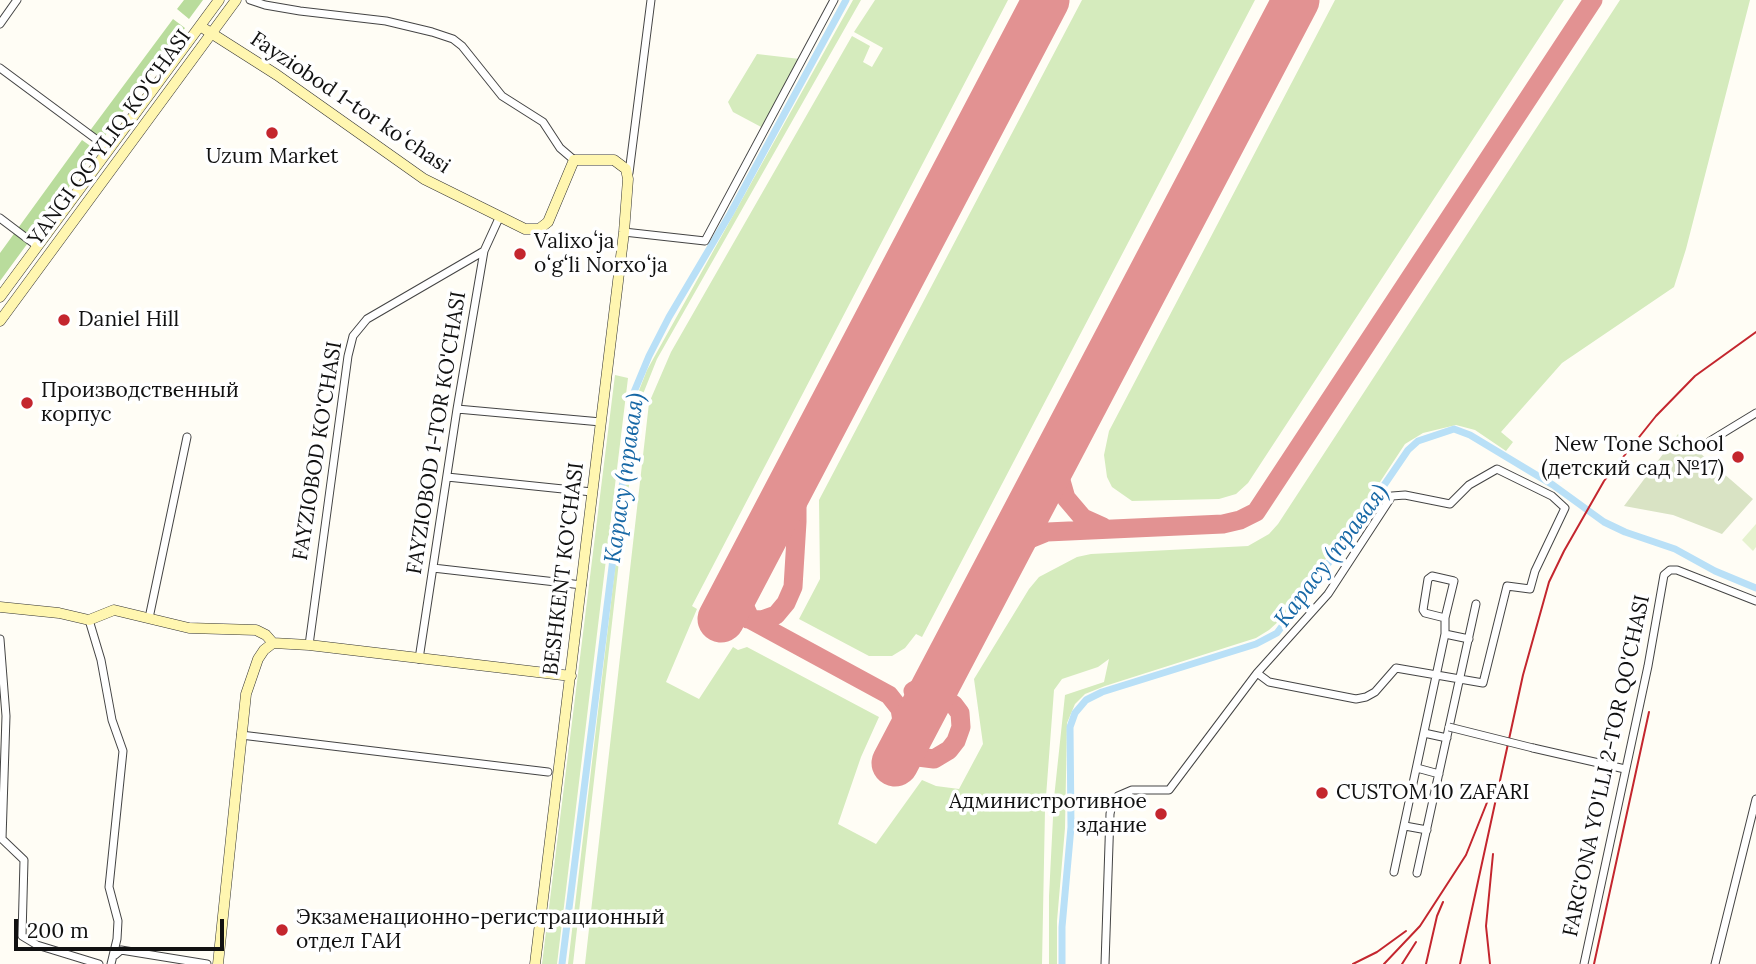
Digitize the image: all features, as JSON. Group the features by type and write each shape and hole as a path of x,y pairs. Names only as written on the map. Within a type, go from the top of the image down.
{"street":[{"path":"0,24 17,0"},
{"name":"YANGI QO'YLIQ KO'CHASI","path":"0,321 227,12 233,0"},
{"path":"250,0 288,9 386,21 453,39 502,96 542,122 561,148 574,160 625,160 631,156"},
{"name":"BESHKENT KO'CHASI","path":"535,964 572,676 651,0"},
{"path":"624,232 705,241 834,0"},
{"name":"YANGI QO'YLIQ KO'CHASI","path":"0,297 216,3"},
{"name":"Fayziobod 1-tor koʻchasi","path":"200,26 277,75 425,179 525,229 535,230 550,219 574,160"},
{"path":"0,68 108,148"},
{"name":"BESHKENT KO'CHASI","path":"614,160 625,167 628,179"},
{"name":"FAYZIOBOD 1-TOR KO'CHASI","path":"419,659 484,251 500,216"},
{"path":"0,218 37,246"},
{"name":"FAYZIOBOD KO'CHASI","path":"309,645 348,356 354,336 367,319 484,251"},
{"path":"457,409 601,422"},
{"path":"1710,441 1756,413"},
{"path":"149,618 187,437"},
{"path":"1105,964 1112,804 1118,796 1128,791 1169,790 1257,673 1328,594 1392,496 1405,495 1450,504 1469,485 1497,468 1561,503 1564,511 1535,571 1530,589 1507,586 1483,683 1396,668 1372,694 1356,699 1269,682 1257,673"},
{"path":"447,477 592,492"},
{"path":"433,568 582,585"},
{"name":"FARG'ONA YO'LLI 2-TOR QO'CHASI","path":"1584,964 1648,666 1664,575 1670,570 1677,570 1756,601"},
{"path":"1394,872 1454,581 1432,576 1429,579 1423,610 1425,613 1445,618"},
{"path":"1418,873 1476,604"},
{"path":"0,607 59,613 89,620 114,610 189,628 256,630 266,635 273,643"},
{"path":"89,620 101,660 112,720 122,751 109,887 118,921 115,955 111,964"},
{"path":"1445,634 1469,639"},
{"path":"0,639 5,688 2,839 24,860 22,936 37,945 99,964"},
{"path":"218,964 246,694 258,659 264,650 273,643 309,645 572,676"},
{"path":"1449,727 1625,769"},
{"path":"1424,733 1447,738"},
{"path":"241,735 548,772"},
{"path":"1416,768 1439,774"},
{"path":"1715,964 1756,799"},
{"path":"1405,826 1427,830"},
{"path":"115,955 121,950 207,964"}],"green space":[{"path":"184,0 203,0 189,19 177,9"},
{"path":"853,0 861,0 657,359 643,394 624,518 573,964 568,964 638,393 647,370"},
{"path":"875,0 1008,0 692,606 697,609 666,682 699,699 733,647 738,650 747,647 879,717 861,757 838,824 876,844 922,780 936,786 959,789 983,744 974,679 1039,577 1077,557 1091,554 1248,546 1269,534 1278,524 1620,0 1750,0 1674,287 1562,363 1501,432 1513,442 1506,451 1475,430 1456,425 1423,433 1405,444 1355,520 1280,620 1269,630 1256,638 1105,686 1085,694 1075,704 1067,723 1065,828 1057,921 1057,964 1049,964 1049,896 1054,798 1065,695 1104,682 1109,659 1098,667 1062,679 1054,690 1045,810 1042,964 585,964 649,403 671,352 852,36 870,46 863,62 872,67 883,48 854,32"},
{"path":"1082,0 1255,0 922,637 916,634 905,648 892,656 869,656 799,619 820,579 819,500"},
{"path":"1335,0 1564,0 1248,483 1236,494 1219,499 1132,501 1112,487 1107,477 1104,455 1109,431"},
{"path":"173,19 185,28 101,141 89,132"},
{"path":"757,54 800,59 763,128 733,112 728,102"},
{"path":"82,140 96,150 0,281 0,253"},
{"path":"615,375 628,378 557,964 542,964"},
{"path":"1678,434 1753,499 1722,534 1673,515 1624,506"},
{"path":"1756,524 1756,547 1753,551 1742,540"}],"waterway":[{"name":"Карасу (правая)","path":"562,964 634,392 669,317 730,214 846,0"},
{"name":"Карасу (правая)","path":"1062,964 1062,927 1071,827 1070,727 1075,713 1086,700 1102,692 1256,644 1277,633 1408,450 1418,441 1454,429 1470,435 1553,485 1604,522 1675,549 1715,571 1756,588"}],"taxiway":[{"path":"995,571 1007,554 1020,543 1047,532 1223,524 1256,512 1593,0"},
{"path":"1064,441 1058,470 1066,498 1083,518 1103,527"},
{"path":"748,619 762,620 776,615 786,603 793,587 797,481 801,466"},
{"path":"729,584 735,572 754,555"},
{"path":"743,578 742,601 751,620 889,695 900,709 909,750 918,757 934,759 949,750 956,741 961,727 960,713 954,705 939,695 915,690"},
{"path":"913,691 933,680 950,657"}],"runway":[{"path":"721,619 1046,0"},
{"path":"895,763 1296,0"}],"railway":[{"path":"1460,964 1523,675 1549,582 1604,481 1656,416 1695,376 1756,332"},
{"path":"1594,964 1649,712"},
{"path":"1384,964 1420,926 1466,855 1488,800"},
{"path":"1490,964 1486,926 1493,854"},
{"path":"1426,964 1443,902"},
{"path":"1353,964 1377,952 1406,931"},
{"path":"1402,964 1416,942"}],"place":[{"name":"Uzum Market","path":"272,133"},
{"name":"Valixoʻja oʻgʻli Norxoʻja","path":"520,254"},
{"name":"Daniel Hill","path":"64,320"},
{"name":"Производственный корпус","path":"27,403"},
{"name":"New Tone School (детский сад №17)","path":"1738,457"},
{"name":"CUSTOM 10 ZAFARI","path":"1322,793"},
{"name":"Администротивное здание","path":"1161,814"},
{"name":"Экзаменационно-регистрационный отдел ГАИ","path":"282,930"}]}
